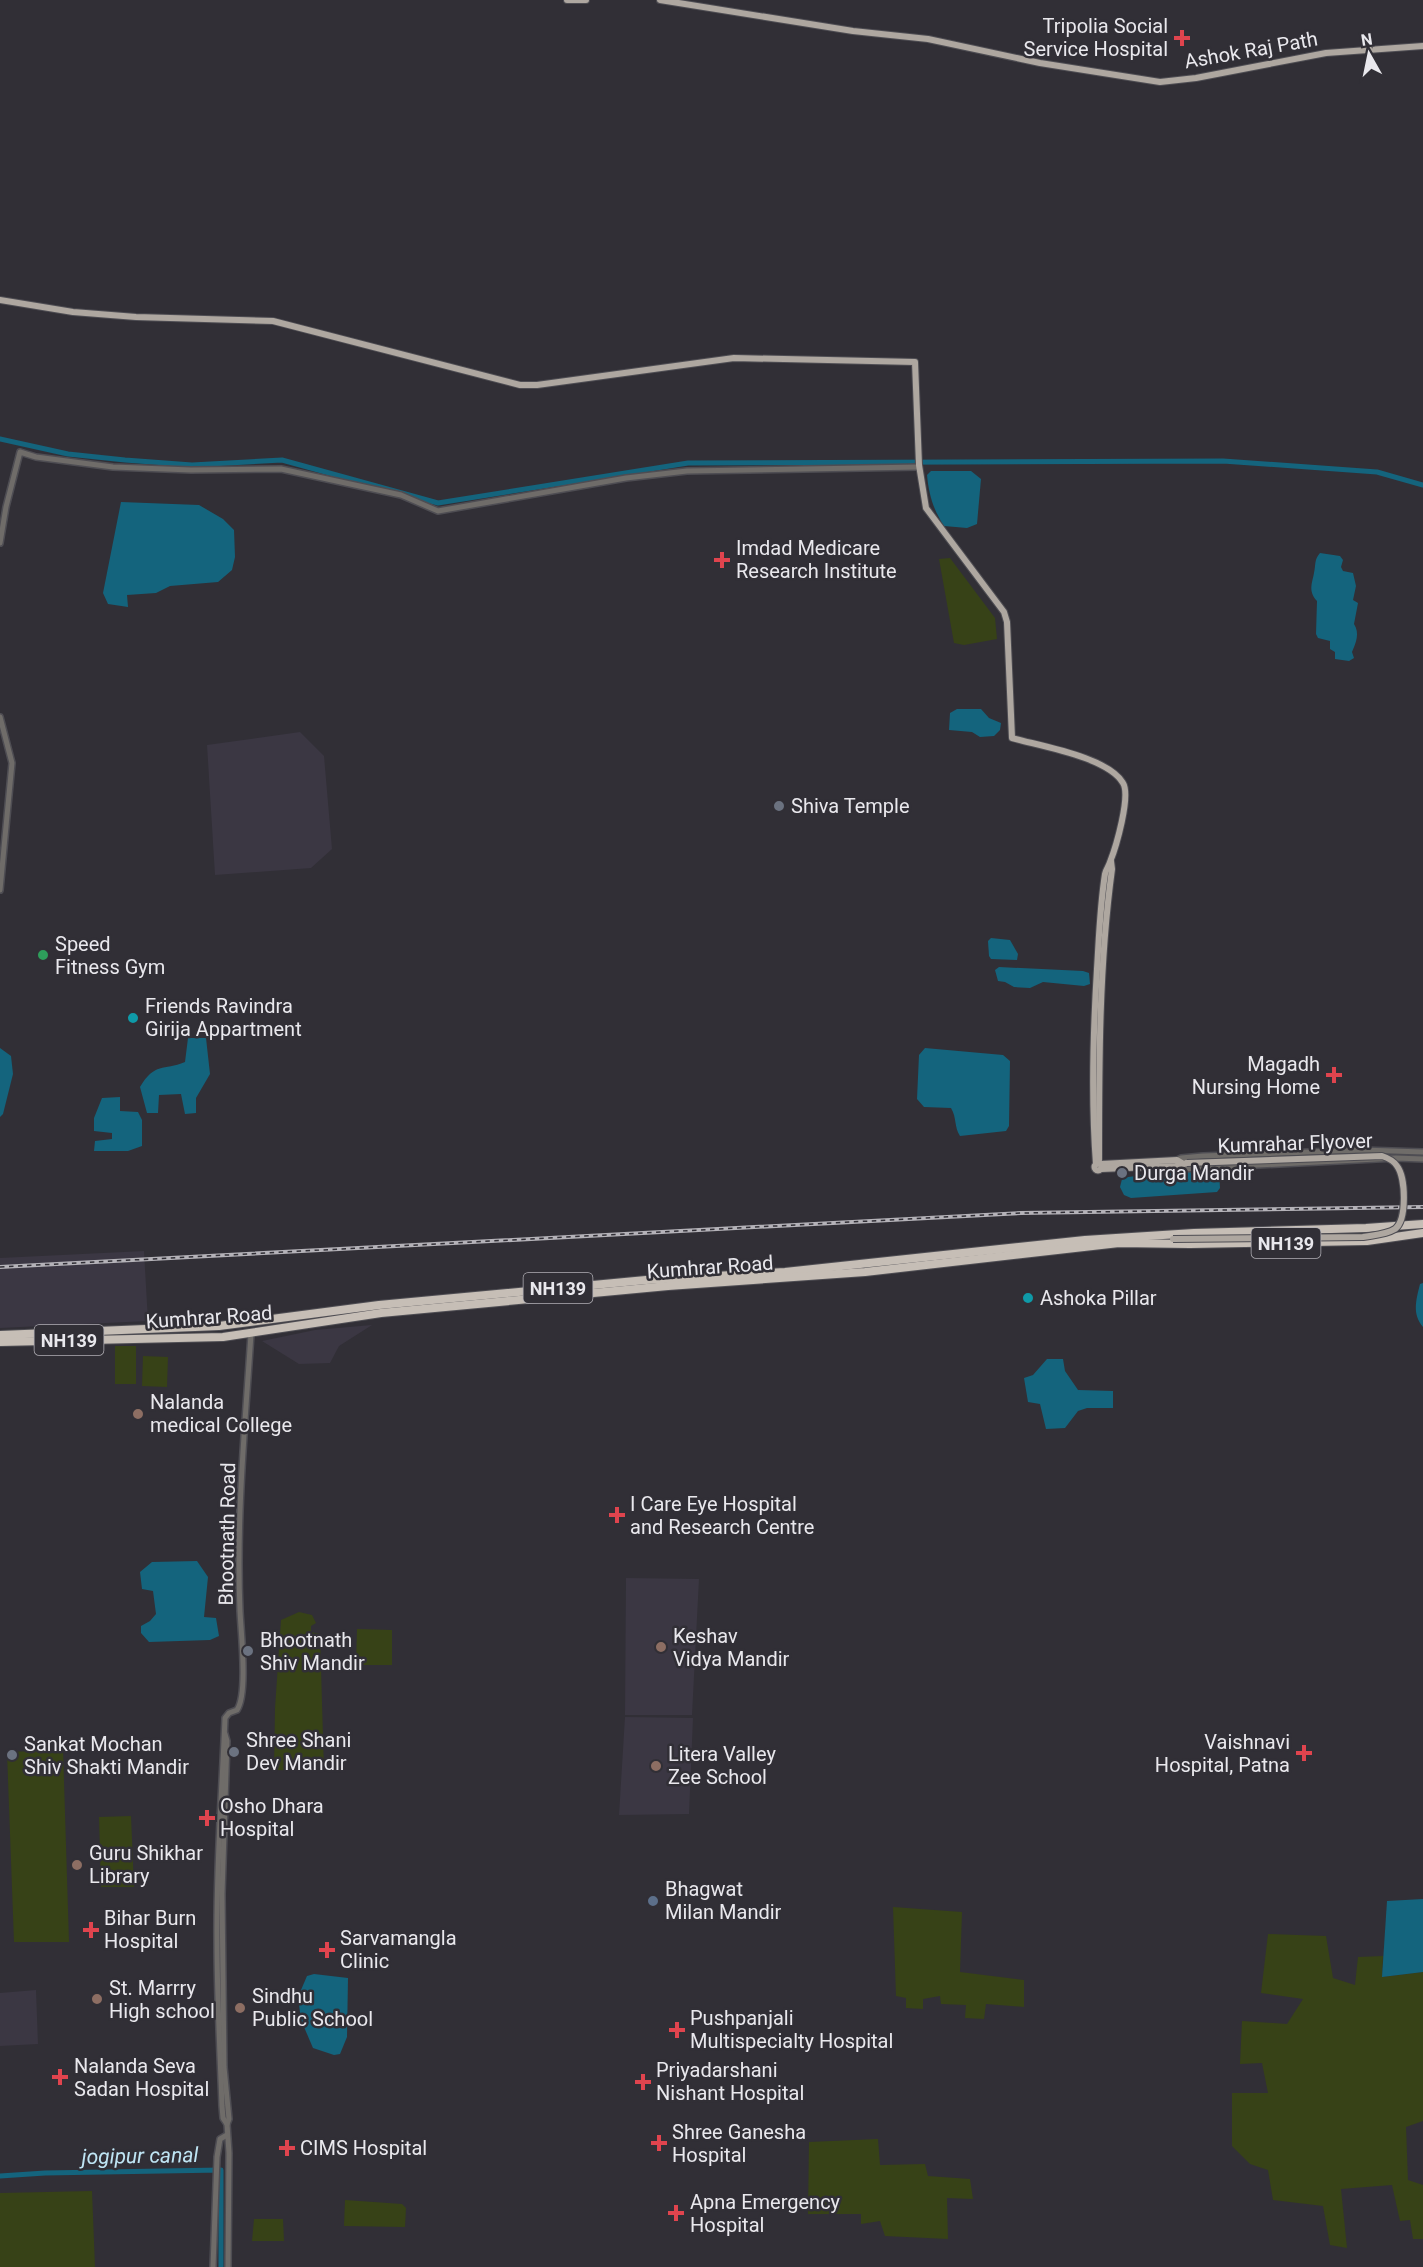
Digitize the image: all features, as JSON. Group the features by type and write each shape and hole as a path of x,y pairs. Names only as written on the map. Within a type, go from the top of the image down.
{"highway":[{"path":"1407,1234 1410,1224"},
{"name":"NH139","path":"1156,1240 1194,1233 1423,1224"},
{"name":"Kumhrar Road","path":"0,1335 219,1326 379,1305 472,1300 925,1261 1040,1244 1156,1240 1367,1241 1423,1233"},
{"name":"Kumhrar Road","path":"0,1342 223,1337 472,1300"}],"main road":[{"path":"567,0 586,0"},
{"name":"Ashok Raj Path","path":"660,0 852,31 927,39 1040,63 1160,82 1196,78 1326,52 1423,46"},
{"path":"0,300 73,312 136,317 273,321 520,385 537,386 734,358 915,362 919,466"},
{"name":"Kumrahar Flyover","path":"919,466 926,508 1004,612 1007,622 1012,738 1094,761 1111,770 1122,780 1125,787 1126,806 1111,861 1106,915 1099,1083 1099,1165 1382,1156 1393,1161 1401,1173 1403,1217 1396,1228 1383,1234 1363,1237 1156,1240"}],"street":[{"path":"0,543 6,507 20,452 36,457 113,467 191,470 281,469 401,495 438,511 626,478 687,471 919,466"},
{"path":"0,717 12,764 0,890"},
{"path":"1423,1152 1362,1150 1203,1156 1181,1158 1180,1163 1181,1169 1375,1161 1396,1158 1423,1159"},
{"name":"Bhootnath Road","path":"228,2267 228,2134 222,2106 217,1940 224,1726 226,1715 237,1710 241,1702 243,1674 240,1516 251,1334"},
{"path":"213,2267 215,2173 220,2139 228,2134"}],"shaded area":[{"path":"300,732 324,756 332,849 311,868 215,875 207,745"},
{"path":"144,1251 148,1321 0,1328 0,1258"},
{"path":"372,1325 339,1346 330,1363 299,1364 262,1341 315,1330"},
{"name":"Keshav Vidya Mandir","path":"626,1578 699,1579 692,1715 625,1715"},
{"name":"Litera Valley Zee School","path":"625,1717 693,1718 689,1814 619,1815"},
{"path":"36,1990 38,2044 0,2046 0,1993"}],"green space":[{"path":"950,558 995,618 997,639 964,645 954,643 939,559"},
{"path":"115,1346 136,1346 136,1384 115,1384"},
{"path":"143,1356 168,1357 167,1387 142,1386"},
{"path":"299,1612 312,1615 316,1623 311,1626 311,1632 320,1634 324,1771 274,1770 275,1708 281,1620"},
{"path":"357,1629 392,1630 392,1665 356,1665"},
{"path":"63,1750 69,1942 14,1942 7,1752"},
{"path":"131,1816 134,1887 101,1887 99,1817"},
{"path":"893,1907 962,1912 960,1972 1024,1980 1024,2007 986,2004 984,2019 965,2018 966,2005 941,2004 940,1996 923,1999 923,2009 906,2008 906,1998 896,1996"},
{"path":"1268,1934 1326,1936 1333,1978 1355,1985 1358,1957 1383,1956 1382,1977 1423,1972 1423,2121 1406,2127 1408,2180 1423,2185 1423,2239 1413,2239 1410,2220 1400,2221 1392,2185 1341,2189 1347,2248 1330,2245 1323,2206 1273,2200 1268,2170 1250,2164 1232,2146 1232,2093 1268,2093 1262,2063 1240,2064 1242,2021 1287,2024 1303,1999 1261,1993"},
{"path":"878,2139 880,2165 925,2164 928,2176 970,2179 973,2199 947,2198 948,2239 885,2236 880,2221 861,2224 861,2214 808,2214 809,2142"},
{"path":"92,2191 95,2267 0,2267 0,2193"},
{"path":"345,2200 402,2204 406,2208 405,2227 344,2226"},
{"path":"254,2219 283,2219 284,2241 252,2241"}],"water":[{"path":"931,471 971,471 981,479 977,524 967,528 944,526 930,495 927,475"},
{"path":"121,502 199,505 223,519 234,530 235,557 232,570 218,582 170,586 156,593 127,595 128,607 108,604 103,593"},
{"path":"1320,553 1340,556 1343,560 1341,567 1343,571 1353,573 1356,586 1353,600 1358,603 1354,624 1357,634 1352,652 1354,658 1349,661 1335,659 1335,652 1330,649 1330,641 1318,638 1316,634 1317,601 1312,594 1311,587 1316,560"},
{"path":"957,709 981,709 989,718 1001,723 1000,730 994,736 980,737 972,732 949,730 950,713"},
{"path":"991,938 1010,940 1018,954 1017,960 991,959 988,941"},
{"path":"999,967 1083,971 1089,973 1090,984 1084,986 1043,982 1030,988 1014,987 998,981 995,970"},
{"path":"188,1038 206,1038 210,1074 196,1098 196,1113 185,1114 181,1094 159,1095 158,1113 147,1113 140,1087 155,1070 185,1062"},
{"path":"0,1048 11,1056 13,1074 3,1114 0,1117"},
{"path":"925,1048 1003,1055 1010,1061 1009,1126 1006,1131 960,1136 951,1108 924,1107 917,1099 919,1055"},
{"path":"120,1097 120,1111 138,1112 142,1120 142,1146 128,1151 94,1151 95,1141 112,1139 112,1133 94,1131 94,1118 102,1098"},
{"path":"1212,1167 1219,1172 1220,1188 1217,1192 1131,1198 1124,1195 1120,1187 1122,1179 1128,1177"},
{"path":"1423,1283 1423,1327 1417,1317 1416,1307 1420,1284"},
{"path":"1047,1359 1063,1359 1065,1371 1078,1390 1113,1391 1113,1408 1087,1408 1078,1411 1065,1428 1046,1429 1040,1404 1028,1402 1024,1378 1033,1375"},
{"path":"197,1561 208,1577 204,1617 216,1618 219,1636 210,1640 149,1642 141,1633 141,1626 156,1614 153,1591 142,1589 140,1572 152,1562"},
{"path":"1423,1899 1423,1972 1382,1977 1387,1901"},
{"path":"314,1974 348,1978 347,2037 340,2054 334,2055 313,2048 301,2020 298,1997 307,1976"}],"waterway":[{"path":"0,439 68,454 192,465 282,460 438,503 688,463 1223,461 1377,472 1423,485"},
{"name":"jogipur canal","path":"0,2176 221,2170 221,2267"}],"railway":[{"path":"0,1267 1021,1213 1423,1207"}],"place":[{"name":"Tripolia Social Service Hospital","path":"1182,38"},
{"name":"Imdad Medicare Research Institute","path":"722,560"},
{"name":"Shiva Temple","path":"779,806"},
{"name":"Speed Fitness Gym","path":"43,955"},
{"name":"Friends Ravindra Girija Appartment","path":"133,1018"},
{"name":"Magadh Nursing Home","path":"1334,1075"},
{"name":"Durga Mandir","path":"1122,1173"},
{"name":"Ashoka Pillar","path":"1028,1298"},
{"name":"Nalanda medical College","path":"138,1414"},
{"name":"I Care Eye Hospital and Research Centre","path":"617,1515"},
{"name":"Keshav Vidya Mandir","path":"661,1647"},
{"name":"Bhootnath Shiv Mandir","path":"248,1651"},
{"name":"Shree Shani Dev Mandir","path":"234,1752"},
{"name":"Vaishnavi Hospital, Patna","path":"1304,1753"},
{"name":"Sankat Mochan Shiv Shakti Mandir","path":"12,1755"},
{"name":"Litera Valley Zee School","path":"656,1766"},
{"name":"Osho Dhara Hospital","path":"207,1818"},
{"name":"Guru Shikhar Library","path":"77,1865"},
{"name":"Bhagwat Milan Mandir","path":"653,1901"},
{"name":"Bihar Burn Hospital","path":"91,1930"},
{"name":"Sarvamangla Clinic","path":"327,1950"},
{"name":"St. Marrry High school","path":"97,1999"},
{"name":"Sindhu Public School","path":"240,2008"},
{"name":"Pushpanjali Multispecialty Hospital","path":"677,2030"},
{"name":"Nalanda Seva Sadan Hospital","path":"60,2077"},
{"name":"Priyadarshani Nishant Hospital","path":"643,2082"},
{"name":"Shree Ganesha Hospital","path":"659,2143"},
{"name":"CIMS Hospital","path":"287,2148"},
{"name":"Apna Emergency Hospital","path":"676,2213"}]}
